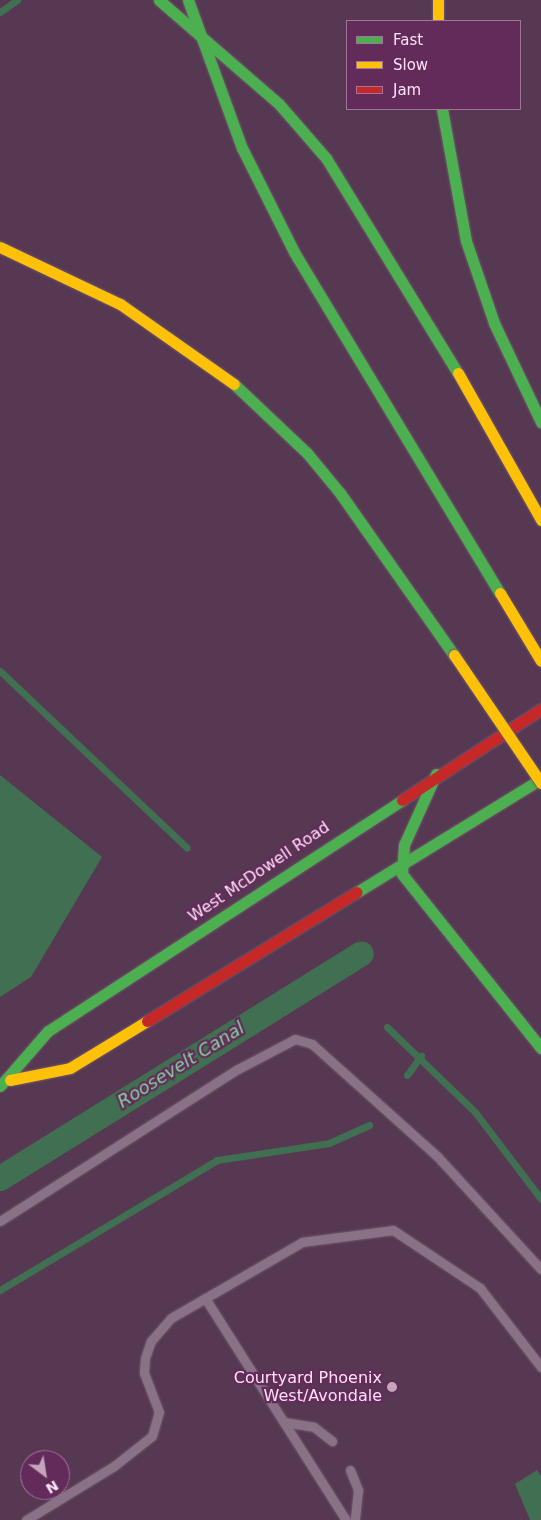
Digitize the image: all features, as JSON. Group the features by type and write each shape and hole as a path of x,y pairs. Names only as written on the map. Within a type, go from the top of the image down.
{"main road":[{"path":"159,0 279,104 326,158 362,209 541,520"},
{"path":"188,0 242,148 294,252 541,661"},
{"path":"438,0 438,20"},
{"path":"442,110 466,241 494,322 541,422"},
{"path":"0,247 86,285 161,330 224,375 307,453 368,528 541,783"},
{"name":"West McDowell Road","path":"5,1083 48,1031 436,774 541,709"},
{"path":"436,774 404,846 402,866 413,891 541,1048"},
{"name":"West McDowell Road","path":"5,1083 70,1068 541,779"}],"lane":[{"path":"0,1221 246,1064 296,1039 312,1044 437,1156 541,1269"},
{"path":"26,1520 114,1466 152,1436 159,1412 144,1373 151,1341 171,1318 302,1242 393,1230 480,1288 541,1367"},
{"path":"206,1298 346,1520"},
{"path":"284,1422 314,1427 332,1441"},
{"path":"350,1470 358,1490 355,1520"}],"shaded area":[{"path":"0,775 102,857 31,977 0,997"},
{"path":"537,1470 541,1476 541,1520 530,1520 515,1484"}],"waterway":[{"path":"0,12 17,0"},
{"path":"0,671 187,848"},
{"name":"Roosevelt Canal","path":"0,1178 361,953"},
{"path":"387,1027 475,1112 541,1199"},
{"path":"407,1075 421,1056"},
{"path":"0,1290 217,1160 329,1143 369,1125"}],"traffic: fast":[{"path":"159,0 279,104 326,158 458,373"},
{"path":"188,0 242,148 294,252 500,593"},
{"path":"442,110 466,241 494,323 541,422"},
{"path":"234,384 307,453 340,493 454,655"},
{"path":"436,774 404,845 402,874 541,1048"},
{"path":"357,892 541,779"},
{"path":"0,1086 48,1031 402,800"}],"traffic: slow":[{"path":"438,0 438,20"},
{"path":"0,247 120,304 234,384"},
{"path":"458,373 541,520"},
{"path":"500,593 541,661"},
{"path":"454,655 541,783"},
{"path":"10,1080 70,1068 147,1021"}],"traffic: jam":[{"path":"402,800 541,709"},
{"path":"147,1021 357,892"}],"place":[{"name":"Courtyard Phoenix West/Avondale","path":"392,1387"}]}
